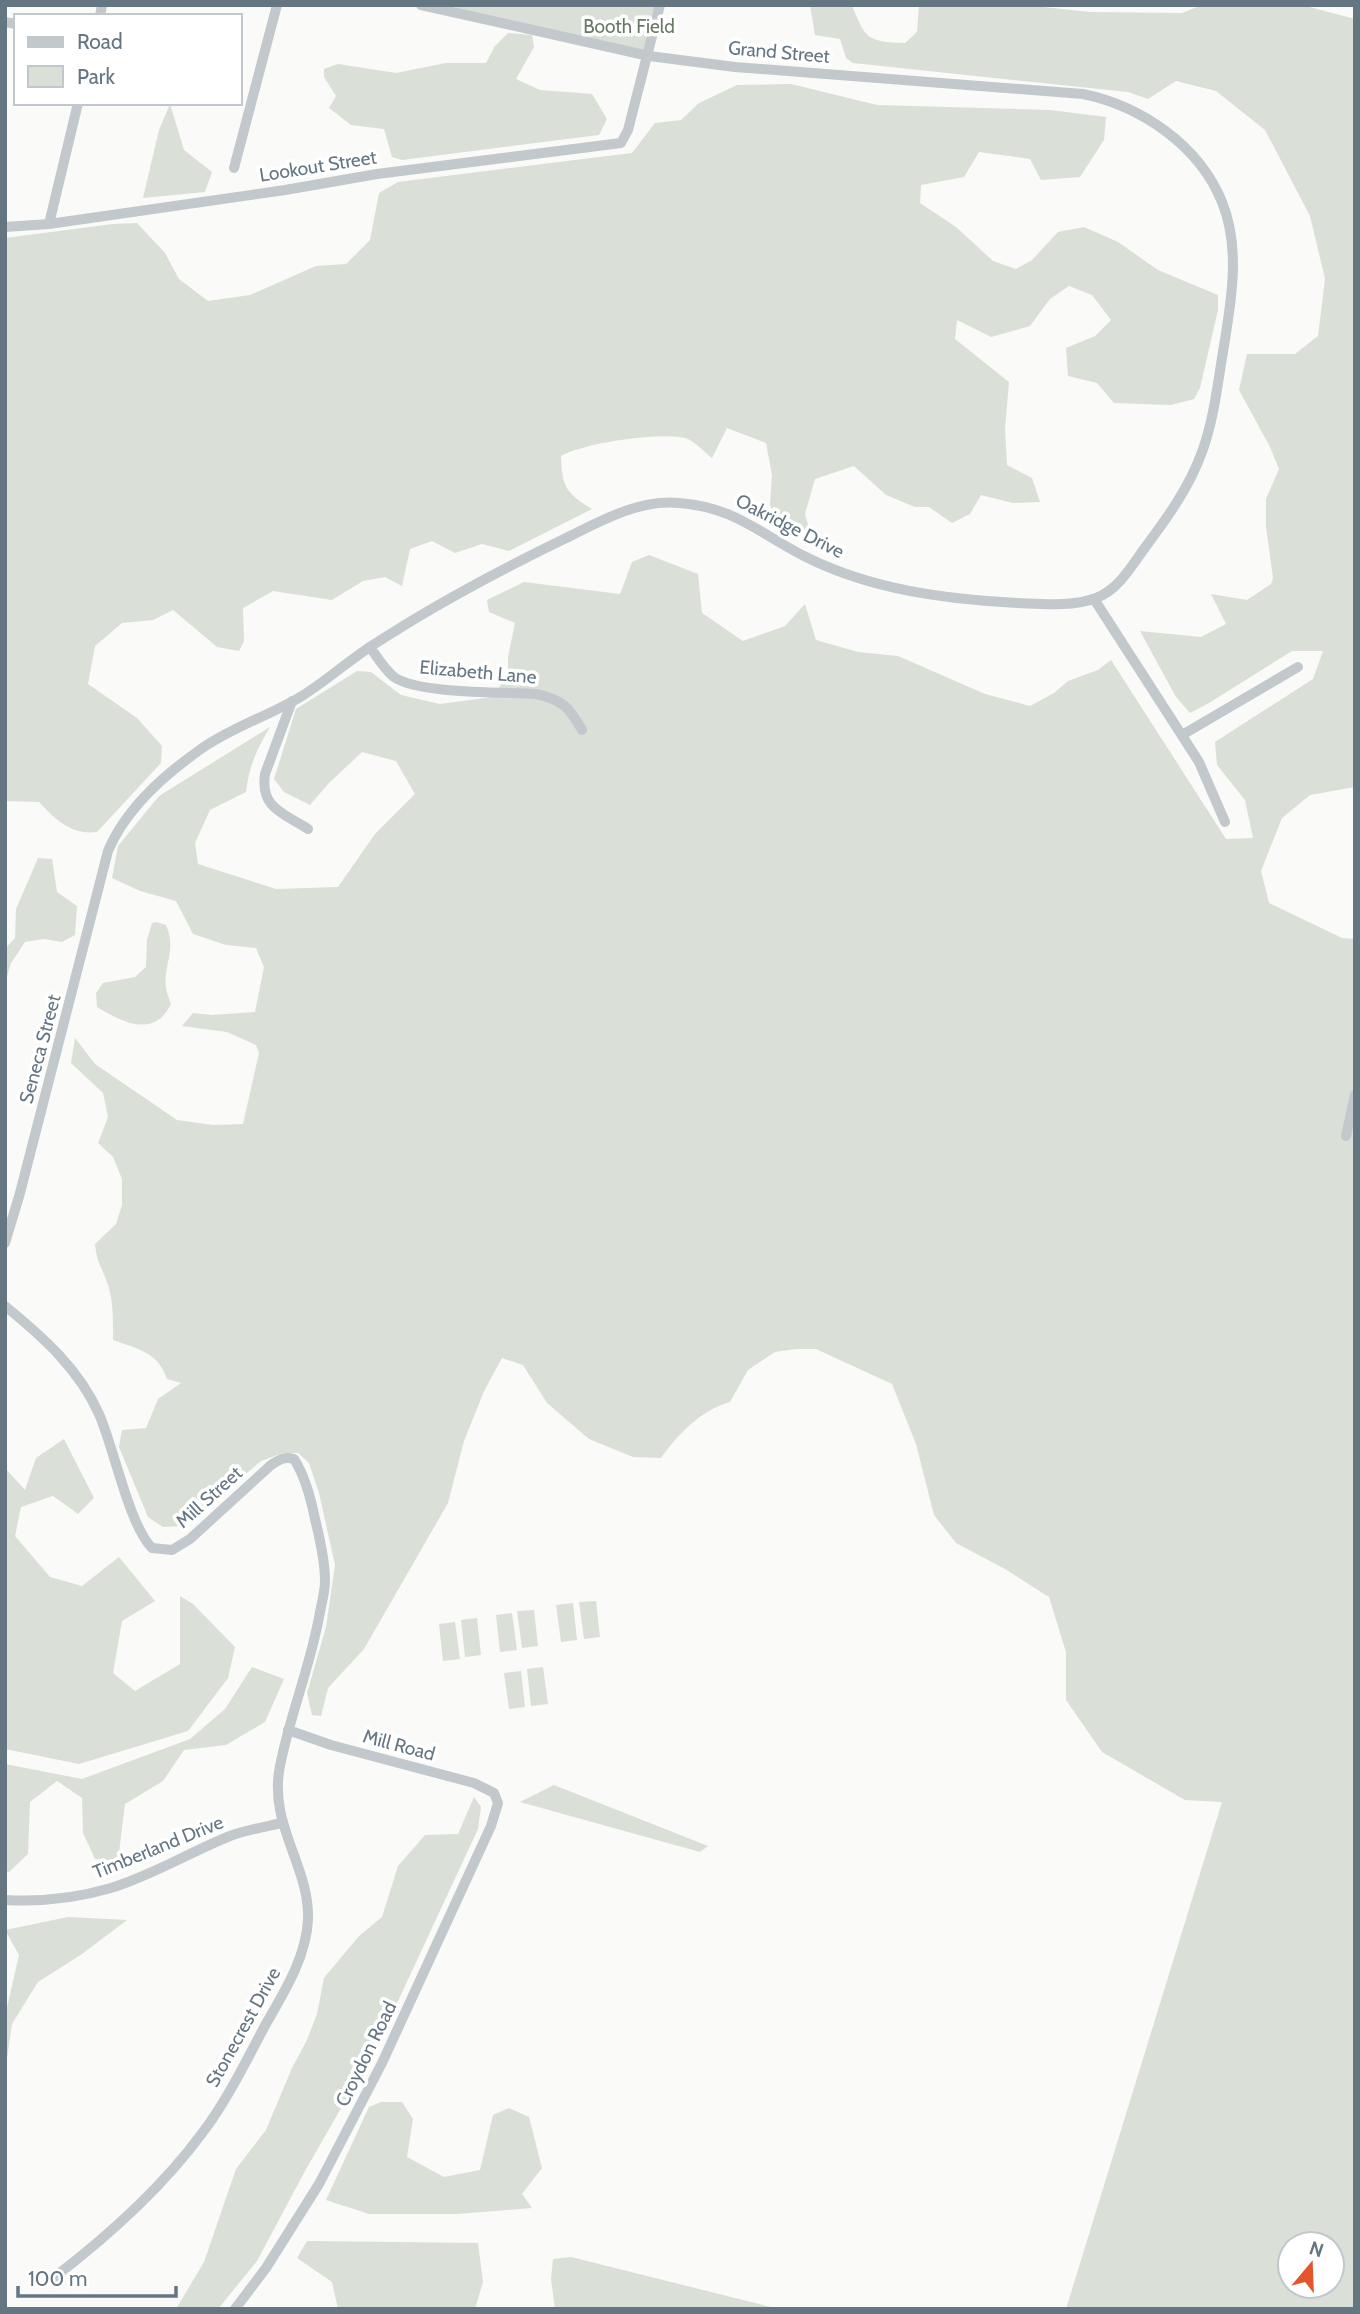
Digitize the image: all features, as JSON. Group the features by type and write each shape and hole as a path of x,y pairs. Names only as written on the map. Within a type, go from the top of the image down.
{"street":[{"path":"234,168 276,5"},
{"name":"Grand Street","path":"421,5 452,9 649,56 735,67 1083,94 1136,111"},
{"path":"649,56 660,5"},
{"name":"Lookout Street","path":"5,227 49,224 431,166 611,146 621,143 628,130 649,56"},
{"path":"49,224 78,105"},
{"name":"Oakridge Drive","path":"105,862 114,837 134,807 201,748 292,701 437,605 513,564 630,509 667,502 685,503 729,513 750,522 805,556 847,574 920,593 962,600 1038,604 1082,602 1104,594 1124,577 1177,505 1201,454 1217,391 1232,281 1232,240 1223,205 1215,188 1192,155 1136,111"},
{"path":"1094,599 1199,762 1225,822"},
{"name":"Elizabeth Lane","path":"370,647 388,672 410,684 553,697 572,712 582,730"},
{"path":"1182,735 1298,667"},
{"path":"292,701 265,774 264,785 267,801 277,811 308,829"},
{"name":"Seneca Street","path":"5,1243 105,862"},
{"path":"1346,1136 1355,1095"},
{"name":"Mill Street","path":"5,1306 37,1332 71,1367 91,1396 140,1532 152,1548 172,1550 190,1539 271,1465 282,1458 294,1459 300,1468 313,1507 322,1548 325,1583 316,1634 288,1730"},
{"name":"Mill Road","path":"288,1730 331,1745 474,1783 488,1789 497,1798"},
{"name":"Stonecrest Drive","path":"52,2279 146,2197 205,2130 296,1968 303,1949 308,1916 303,1887 282,1823 277,1787 288,1730"},
{"name":"Croydon Road","path":"235,2309 266,2268 320,2184 346,2136 491,1825 497,1798"},
{"name":"Timberland Drive","path":"5,1900 33,1902 112,1888 165,1868 232,1835 282,1823"}],"green space":[{"name":"Booth Field","path":"457,5 656,5 645,52 455,9"},
{"path":"810,5 852,5 865,32 875,40 905,43 917,32 919,5 1025,5 1090,12 1182,13 1202,5 1302,5 1355,19 1355,787 1310,795 1282,818 1261,871 1269,903 1342,938 1355,939 1355,2309 1066,2309 1222,1802 1185,1800 1102,1752 1066,1700 1066,1652 1049,1597 1005,1569 956,1543 934,1515 916,1444 892,1384 816,1349 775,1352 748,1370 730,1402 709,1411 691,1424 661,1458 633,1457 589,1439 547,1403 523,1365 502,1358 484,1391 464,1441 448,1503 364,1649 328,1688 321,1716 312,1715 307,1693 326,1627 335,1565 319,1493 309,1463 298,1453 283,1453 261,1461 184,1526 163,1527 148,1517 119,1447 122,1430 146,1428 158,1399 181,1383 167,1379 153,1357 113,1340 110,1292 97,1258 95,1244 116,1224 122,1205 122,1179 113,1157 98,1143 108,1117 103,1093 71,1063 75,1038 95,1064 177,1120 213,1125 243,1124 259,1053 256,1045 227,1032 182,1026 193,1013 212,1015 255,1012 264,967 256,948 226,945 193,934 176,901 140,891 112,878 118,846 159,796 270,727 254,758 246,792 210,810 195,843 198,864 276,889 338,887 375,834 415,794 396,761 362,752 310,805 284,792 274,779 296,709 357,671 371,672 401,695 440,704 492,697 508,675 508,657 515,623 489,612 487,600 524,582 620,594 632,562 649,555 698,574 702,613 743,641 785,626 805,604 816,640 858,652 898,656 985,694 1030,706 1054,693 1068,681 1098,670 1111,660 1226,839 1253,838 1245,800 1217,765 1215,742 1313,679 1323,651 1292,651 1190,713 1176,697 1140,631 1201,637 1226,624 1211,594 1247,600 1271,584 1273,578 1266,527 1266,499 1279,469 1239,390 1247,354 1295,354 1318,336 1325,279 1310,216 1265,130 1216,91 1176,81 1148,99 1128,92 853,63 846,58 840,39 815,35"},
{"path":"508,33 532,35 534,47 516,79 540,90 592,94 607,119 599,135 402,160 392,157 384,129 351,125 329,108 336,96 324,77 324,69 338,64 396,73 446,63 486,63 495,46"},
{"path":"791,84 877,105 1050,110 1106,117 1104,140 1080,177 1041,180 1030,159 979,152 964,177 921,185 920,203 956,227 993,261 1016,269 1032,260 1058,232 1084,227 1118,242 1158,270 1218,295 1218,310 1200,388 1194,399 1171,405 1114,403 1097,383 1068,376 1066,348 1095,336 1111,320 1092,295 1069,286 1050,299 1030,326 991,337 957,320 955,339 1009,382 1005,429 1007,465 1032,478 1040,502 1013,503 981,495 970,514 952,523 929,507 915,507 886,495 854,466 815,479 805,514 813,542 779,526 770,505 772,475 766,443 727,428 712,458 688,439 658,436 603,443 572,451 561,456 564,482 576,498 592,509 509,551 482,544 455,553 432,541 410,549 402,586 385,577 363,581 332,600 273,591 243,608 244,641 239,651 217,647 173,610 153,620 122,623 95,646 88,684 137,718 162,746 161,763 97,832 72,829 39,802 5,801 5,238 137,223 165,253 179,279 208,301 250,295 316,266 346,264 370,240 379,193 398,182 632,153 655,123 681,120 699,103 737,85"},
{"path":"170,105 184,150 212,172 205,192 143,198 159,130"},
{"path":"38,858 52,859 57,892 77,906 75,935 62,942 44,939 25,942 11,963 5,983 5,949 15,938 16,909"},
{"path":"152,923 166,925 169,934 166,990 171,1004 156,1021 147,1024 127,1022 97,1007 96,993 103,983 135,977 146,967 147,940"},
{"path":"64,1439 94,1498 78,1514 53,1496 21,1507 15,1536 50,1577 82,1586 119,1557 155,1601 122,1621 113,1673 135,1691 180,1664 180,1596 193,1604 235,1647 228,1678 188,1731 79,1764 5,1749 5,1468 25,1490 36,1458"},
{"path":"596,1601 600,1637 584,1639 579,1602"},
{"path":"573,1603 577,1640 561,1642 556,1605"},
{"path":"534,1610 538,1646 522,1648 517,1611"},
{"path":"512,1613 517,1650 500,1652 496,1615"},
{"path":"477,1618 481,1655 465,1657 461,1620"},
{"path":"455,1622 460,1659 443,1661 439,1624"},
{"path":"252,1667 284,1679 265,1722 226,1745 184,1750 163,1781 125,1804 118,1861 95,1859 83,1833 82,1798 57,1781 30,1802 28,1854 9,1872 5,1871 5,1764 82,1779 190,1739 225,1709"},
{"path":"543,1667 548,1704 531,1706 527,1669"},
{"path":"521,1671 525,1707 509,1709 504,1673"},
{"path":"554,1785 708,1846 700,1852 520,1802"},
{"path":"474,1797 481,1807 478,1829 379,2042 257,2261 218,2309 176,2309 204,2262 236,2169 266,2130 307,2040 317,2014 324,1978 359,1936 382,1917 398,1866 425,1835 458,1834"},
{"path":"68,1917 127,1920 82,1954 38,1982 12,2024 5,2072 5,2016 19,1955 5,1930"},
{"path":"381,2102 402,2102 413,2119 407,2157 444,2177 480,2170 493,2115 509,2108 529,2117 542,2168 522,2194 532,2208 457,2214 369,2214 326,2200 369,2107"},
{"path":"307,2241 478,2243 483,2282 475,2309 338,2309 332,2282 297,2258"},
{"path":"571,2257 779,2309 555,2309 551,2279 553,2259"}]}
